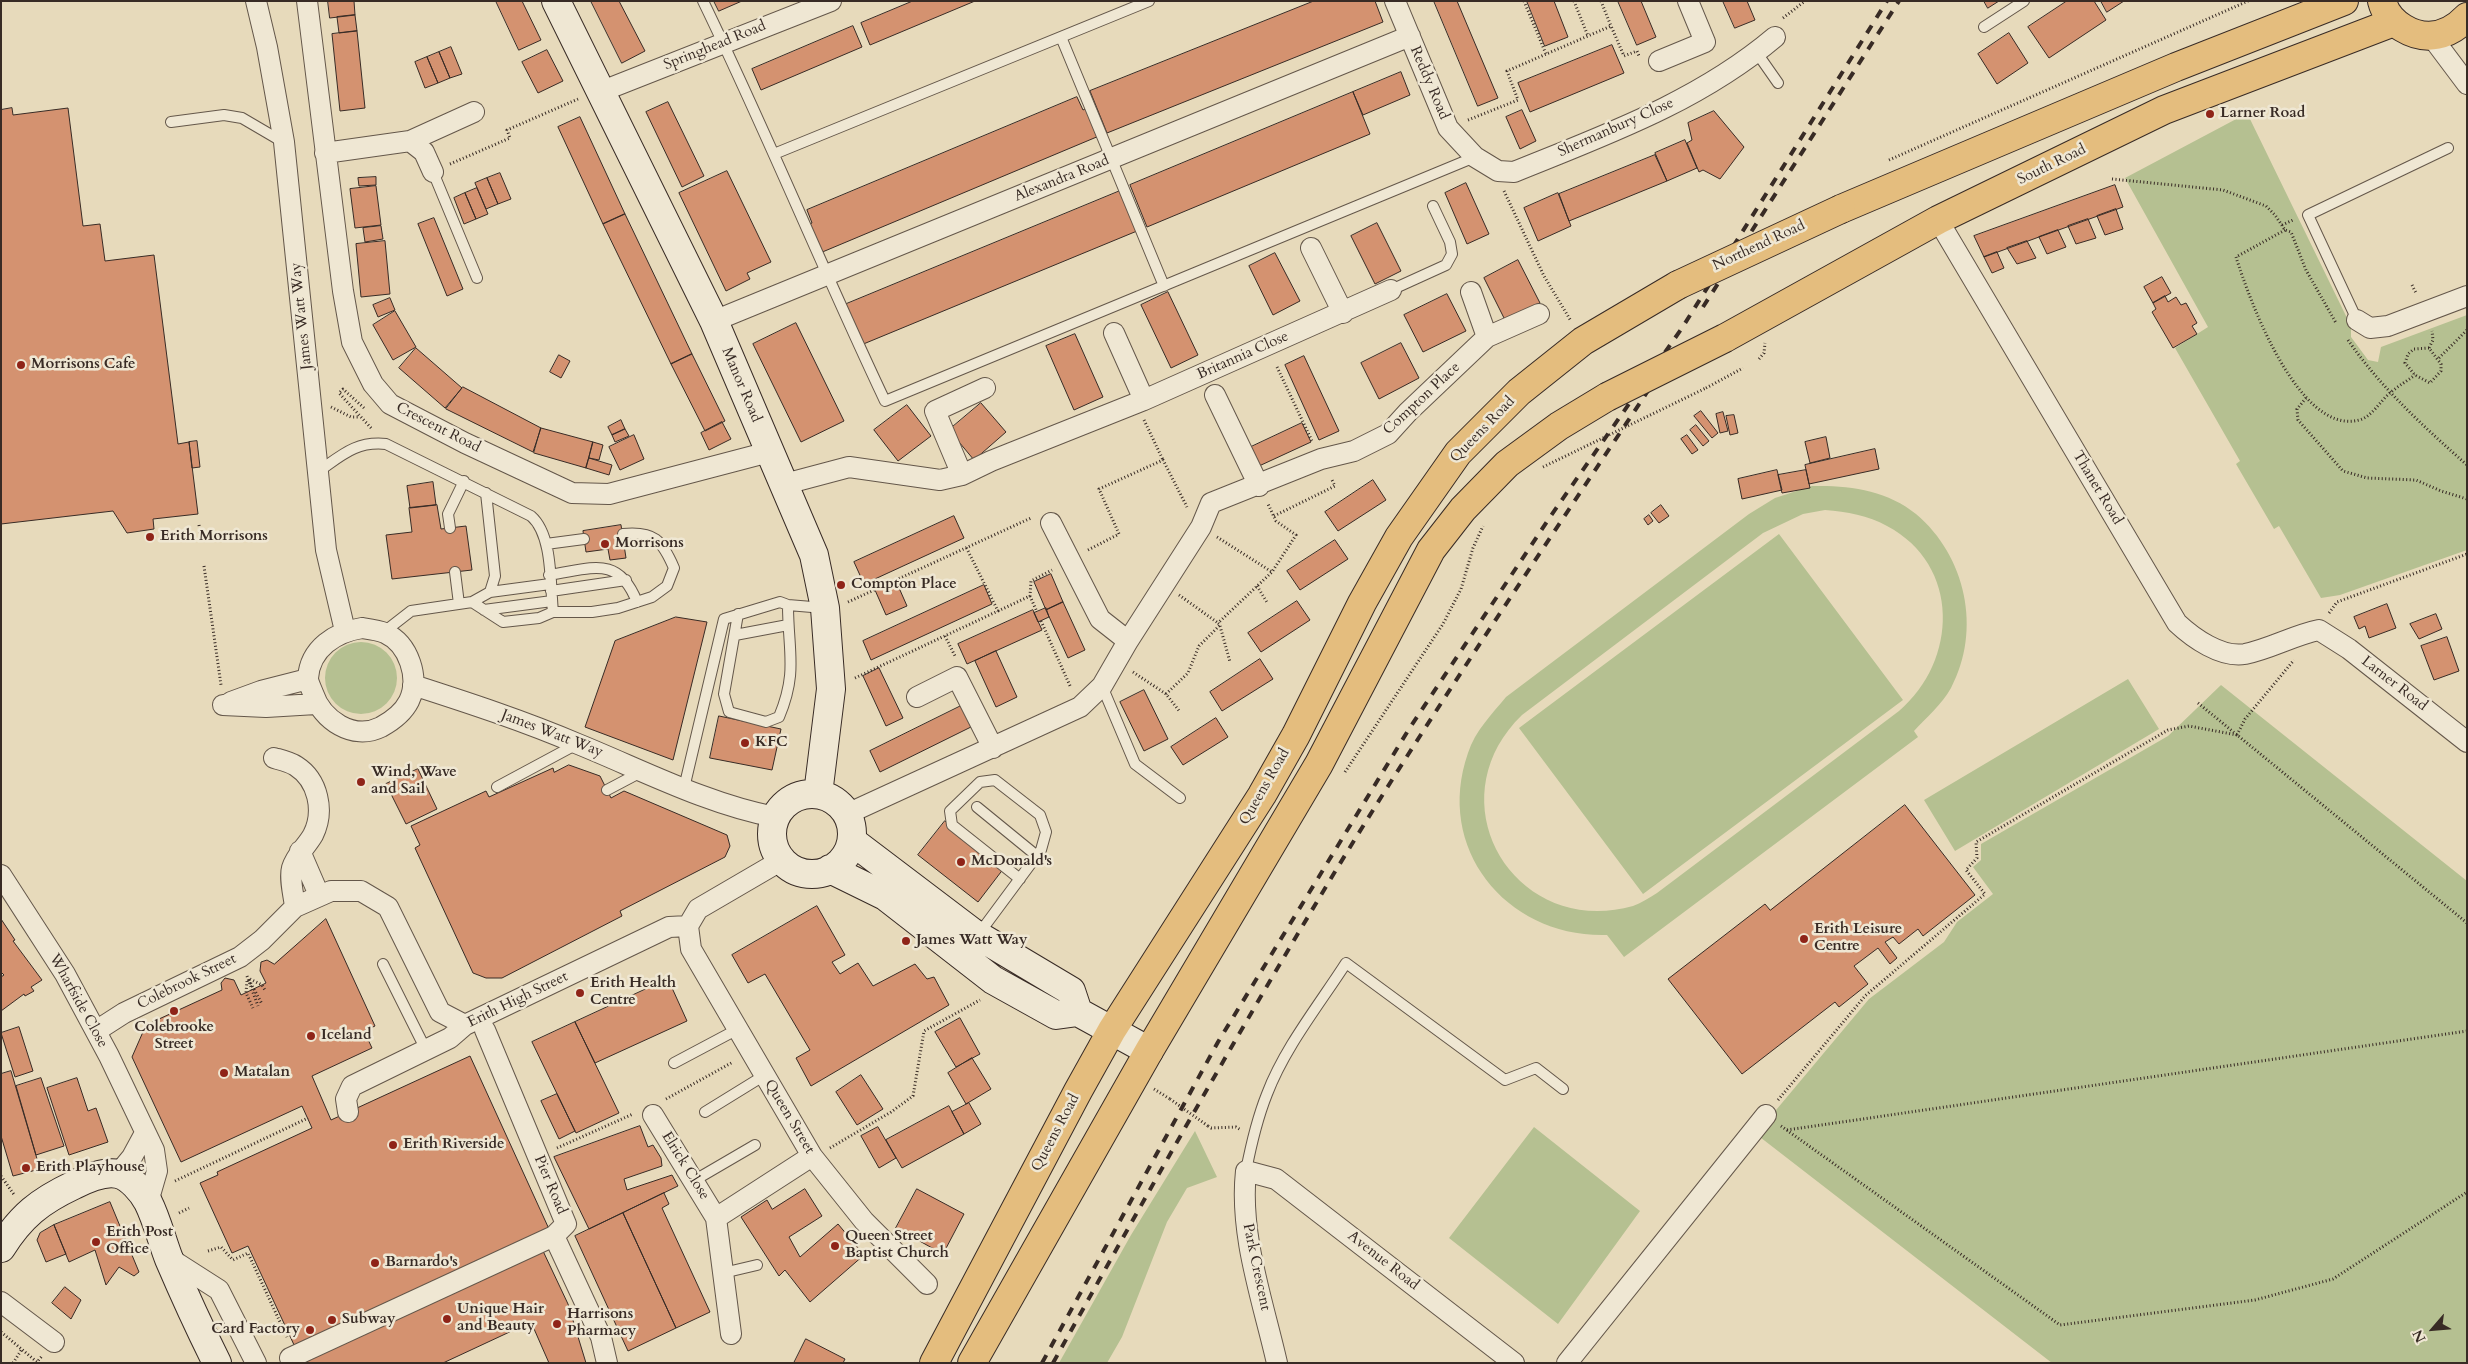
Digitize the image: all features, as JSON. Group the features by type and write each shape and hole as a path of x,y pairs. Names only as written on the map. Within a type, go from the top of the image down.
{"main road":[{"name":"Northend Road","path":"1678,285 1841,209 2176,68 2344,1"},
{"path":"2388,12 2413,34 2430,36 2437,36 2457,28 2467,18"},
{"name":"South Road","path":"1149,1051 1319,764 1431,550 1463,508 1507,464 1559,426 1607,398 1725,338 1938,220 2164,110 2388,12"},
{"name":"Queens Road","path":"934,1363 1112,1030 1262,795 1296,735 1362,603 1399,537 1458,453 1519,392 1583,341 1678,285"},
{"path":"972,1363 1149,1051"}],"street":[{"name":"James Watt Way","path":"256,1 271,64 284,142 326,550 344,631"},
{"name":"Crescent Road","path":"307,1 343,291 352,342 373,384 390,404 465,444 572,493 608,494 768,452"},
{"name":"Manor Road","path":"556,1 714,321 768,452 785,484 814,555 825,608 830,689 818,794"},
{"name":"Springhead Road","path":"600,92 831,1"},
{"name":"Reddy Road","path":"1396,1 1448,128 1475,157"},
{"path":"1659,61 1704,42 1688,1"},
{"name":"Alexandra Road","path":"714,321 1410,36"},
{"path":"2430,36 2467,84"},
{"name":"Shermanbury Close","path":"1498,171 1514,172 1662,111 1756,53 1775,37"},
{"path":"325,153 410,141 474,112"},
{"path":"410,141 424,152 432,172"},
{"path":"1475,157 1498,171"},
{"name":"Thanet Road","path":"1938,220 2177,623 2190,636 2225,652 2245,654 2319,630"},
{"path":"1311,248 1343,313"},
{"name":"Britannia Close","path":"785,484 849,467 940,480 962,476 991,461 1143,409 1391,290"},
{"path":"1471,292 1488,337"},
{"path":"2347,328 2388,326 2467,296"},
{"name":"Compton Place","path":"847,814 1080,707 1102,686 1128,641 1201,527 1211,504 1259,486 1321,459 1354,451 1388,434 1408,412 1488,337 1539,314"},
{"path":"1114,333 1143,409"},
{"path":"962,476 935,411 985,388"},
{"path":"1215,395 1259,486"},
{"path":"1051,524 1100,619 1128,641"},
{"path":"362,628 384,632 395,640 407,655 413,672 413,685 408,702 393,721 377,729 349,730 333,722 316,704 308,679 319,651 331,638 344,631 362,628"},
{"name":"Larner Road","path":"2319,630 2349,649 2467,742"},
{"path":"917,697 957,677 993,748"},
{"path":"308,679 261,691 223,705 266,707 316,704"},
{"name":"James Watt Way","path":"413,685 527,722 684,788 751,813 775,817"},
{"path":"274,758 295,765 312,780 318,800 318,818 313,834 300,851 292,870 295,907"},
{"path":"808,794 818,794 826,795 839,803 847,814 852,828 852,841 847,854 830,868 820,874 808,874 794,870 782,860 774,848 771,831 775,817 789,802 808,794"},
{"path":"852,841 978,936 1070,991 1078,1012"},
{"path":"300,851 319,895"},
{"path":"688,926 698,909 782,860"},
{"path":"830,868 884,896 993,980 1056,1016 1078,1012 1149,1051"},
{"name":"Wharfside Close","path":"1,875 65,974 96,1031 141,1122 144,1133 154,1150 157,1171 148,1202"},
{"name":"Colebrook Street","path":"96,1031 124,1013 240,957 262,940 295,907 331,891 361,892 388,907 440,1012 465,1025"},
{"name":"Erith High Street","path":"348,1112 346,1099 352,1086 425,1048 450,1038 465,1025 669,927 688,926"},
{"name":"Queen Street","path":"688,926 691,949 812,1156 864,1221 927,1284"},
{"name":"Pier Road","path":"485,1030 566,1224 554,1236 601,1337 607,1363"},
{"path":"1567,1363 1766,1115"},
{"name":"Elrick Close","path":"653,1116 716,1218 731,1334"},
{"path":"118,1174 132,1157 144,1133"},
{"name":"Elrick Close","path":"716,1218 812,1156"},
{"name":"Park Crescent","path":"1246,1171 1244,1191 1246,1226 1277,1363"},
{"name":"Avenue Road","path":"1246,1171 1276,1179 1514,1363"},
{"path":"1,1248 15,1226 48,1199 83,1181 106,1174 118,1174 134,1184 148,1202 169,1258 217,1363"},
{"path":"293,1357 554,1236"},
{"path":"169,1258 218,1290 256,1363"},
{"path":"1,1302 50,1346"}],"lane":[{"path":"703,1 774,154 826,276 884,401 1475,157"},
{"path":"774,154 1149,1"},
{"path":"1984,27 2024,1"},
{"path":"1061,37 1164,286"},
{"path":"1756,53 1778,83"},
{"path":"171,122 224,116 242,118 284,142"},
{"path":"2347,328 2308,214 2448,148"},
{"path":"432,172 476,278"},
{"path":"1391,290 1446,265 1452,254 1450,242 1433,206"},
{"path":"319,471 356,446 370,442 386,444 486,492 538,522 546,544 553,612"},
{"path":"450,528 448,514 464,481"},
{"path":"486,492 495,576 490,592"},
{"path":"472,602 503,622 539,618 553,612 592,612 652,597 667,586 674,568 666,550 657,539 645,533 622,534"},
{"path":"546,544 584,539"},
{"path":"484,610 551,588 605,567 622,575 636,602"},
{"path":"455,572 459,604"},
{"path":"384,632 411,611 472,602 490,592 626,580"},
{"path":"684,788 724,619 780,602 788,605 825,608"},
{"path":"738,614 724,694 729,712 766,722 778,717 786,699 792,667 788,605"},
{"path":"735,635 788,625"},
{"path":"1102,686 1135,764 1180,798"},
{"path":"497,787 578,743"},
{"path":"607,790 644,771"},
{"path":"978,936 1037,856 1041,850 1046,832 1040,815 995,780 980,782 950,811 952,825 1020,879"},
{"path":"976,807 1037,856"},
{"path":"1246,1171 1253,1138 1267,1092 1288,1051 1346,963 1505,1080 1536,1068 1563,1089"},
{"path":"383,964 425,1048"},
{"path":"674,1063 738,1030"},
{"path":"705,1112 765,1075"},
{"path":"694,1180 754,1145"},
{"path":"723,1273 757,1265"}],"path":[{"path":"1524,1 1546,54"},
{"path":"1574,1 1588,36"},
{"path":"1601,1 1624,56 1638,52 1643,66 1659,61"},
{"path":"1886,161 2248,1"},
{"path":"1448,128 1518,100 1507,71 1610,26"},
{"path":"432,172 510,138 507,130 579,98 600,92"},
{"path":"1498,171 1507,199 1544,276 1583,341"},
{"path":"2112,179 2223,190 2266,206 2285,230 2291,232 2306,270 2390,392 2408,412 2467,465"},
{"path":"2282,225 2292,220"},
{"path":"2285,230 2236,257 2248,295 2271,346 2290,378 2306,398 2319,409 2337,419 2350,422 2362,420 2390,392 2415,376"},
{"path":"2428,348 2433,340 2431,328"},
{"path":"2438,358 2467,330"},
{"path":"1759,359 1764,353 1766,345 1763,340"},
{"path":"2428,348 2438,358 2441,371 2430,383 2415,376 2405,362 2408,354 2414,349 2428,348"},
{"path":"1274,516 1335,486 1277,367"},
{"path":"1544,467 1743,368"},
{"path":"364,409 343,389 338,393 386,444"},
{"path":"2306,398 2297,409 2298,420 2344,471 2367,478 2416,480 2441,492 2467,499"},
{"path":"327,404 351,417 360,417"},
{"path":"1143,409 1163,460 1190,514 1201,527 1272,572"},
{"path":"1037,612 1030,596 1031,581 1119,534 1099,489 1163,460"},
{"path":"1166,694 1188,672 1200,646 1219,624 1272,572 1296,535 1276,522 1259,486"},
{"path":"825,608 846,602 1045,512 1051,524"},
{"path":"199,525 200,539"},
{"path":"966,547 998,611"},
{"path":"2237,734 2245,719 2319,630 2338,602 2467,554"},
{"path":"204,566 221,688"},
{"path":"1165,585 1219,624 1230,662"},
{"path":"1257,586 1268,604"},
{"path":"830,689 1030,596"},
{"path":"1041,620 1080,707"},
{"path":"1116,661 1166,694 1180,712"},
{"path":"2198,702 2467,923"},
{"path":"2237,734 2189,726 2168,730 1976,842 1977,858 1966,870 1985,894 1865,996 1766,1115 2060,1325 2255,1300 2333,1280 2467,1192"},
{"path":"247,978 262,985 264,990"},
{"path":"247,978 260,1005"},
{"path":"247,978 246,993 253,1008"},
{"path":"812,1156 891,1112 913,1096 924,1031 981,999 993,980"},
{"path":"1786,1130 2467,1031"},
{"path":"1153,1088 1211,1128 1236,1127 1253,1138"},
{"path":"177,1182 308,1118"},
{"path":"1,1176 16,1198"},
{"path":"208,1251 221,1247 233,1260 248,1253 293,1357"},
{"path":"1,1332 37,1362 50,1346"},
{"path":"13,1363 22,1349"}],"green space":[{"path":"2240,117 2249,117 2347,318 2351,322 2351,337 2368,360 2378,362 2381,347 2467,315 2467,550 2340,595 2321,598 2279,526 2274,529 2236,464 2240,461 2175,348 2208,327 2125,178"},
{"path":"1812,486 1853,488 1893,499 1916,514 1933,531 1947,551 1957,572 1964,595 1967,619 1966,642 1960,666 1951,688 1939,705 1914,731 1918,737 1624,957 1607,935 1571,932 1539,921 1511,904 1488,881 1471,854 1461,823 1460,789 1468,753 1475,737 1506,697 1749,514 1775,498","holes":["1825,510 1849,513 1880,522 1911,543 1928,564 1939,588 1943,614 1941,641 1932,666 1918,690 1899,711 1657,893 1633,906 1590,911 1553,902 1522,883 1500,855 1487,822 1485,786 1496,749 1522,715 1763,533 1803,514"]},
{"path":"1779,534 1903,700 1643,894 1519,728"},
{"path":"361,642 381,648 391,658 397,678 391,698 381,708 361,714 341,708 331,698 325,678 331,658 341,648"},
{"path":"2128,679 2159,729 1955,851 1924,800"},
{"path":"2221,685 2467,881 2467,1363 2052,1363 1756,1134 1869,999 1944,942 1957,922 1993,894 1973,867 1981,860 1981,844 2168,736"},
{"path":"1534,1127 1640,1211 1558,1324 1449,1238"},
{"path":"1195,1131 1217,1177 1187,1188 1167,1222 1122,1337 1107,1363 1059,1363 1131,1235"}],"building":[{"path":"328,1 354,1 355,15 330,18"},
{"path":"496,1 522,1 541,40 519,50"},
{"path":"591,1 619,1 645,51 622,63"},
{"path":"714,1 742,1 719,11"},
{"path":"913,1 975,1 870,45 861,23"},
{"path":"1314,1 1375,1 1383,22 1107,133 1090,91"},
{"path":"1434,1 1457,1 1498,98 1478,106"},
{"path":"1527,1 1554,1 1568,37 1545,46"},
{"path":"1618,1 1641,1 1656,37 1637,45"},
{"path":"1723,1 1747,1 1755,20 1735,28"},
{"path":"1984,1 1999,1 1988,8"},
{"path":"2067,1 2094,1 2106,20 2049,58 2028,27"},
{"path":"2101,1 2124,1 2107,12"},
{"path":"355,15 357,31 339,33 337,17"},
{"path":"853,26 862,47 761,90 752,69"},
{"path":"357,31 365,108 340,111 332,34"},
{"path":"2009,33 2028,63 1997,84 1978,54"},
{"path":"1612,45 1624,73 1530,112 1518,83"},
{"path":"451,47 462,74 450,78 439,52"},
{"path":"547,50 563,81 538,93 522,62"},
{"path":"439,52 450,78 438,83 427,57"},
{"path":"427,57 438,83 425,88 415,62"},
{"path":"1401,72 1410,95 1363,115 1353,92"},
{"path":"1353,92 1370,134 1147,227 1130,185"},
{"path":"1077,97 1083,110 1087,108 1099,136 820,253 808,225 812,223 807,210"},
{"path":"668,102 704,176 682,187 646,112"},
{"path":"12,108 13,115 68,108 83,226 100,224 105,261 154,255 178,444 189,442 198,514 153,519 154,529 127,533 113,511 1,524 1,110"},
{"path":"1522,110 1536,141 1520,149 1506,117"},
{"path":"1714,111 1744,147 1720,179 1703,170 1699,172 1687,143 1692,140 1688,123"},
{"path":"580,117 625,214 603,224 558,127"},
{"path":"1685,140 1697,168 1667,181 1655,153"},
{"path":"1655,155 1667,181 1569,221 1559,194"},
{"path":"727,171 771,262 747,273 750,279 726,291 679,193"},
{"path":"500,173 511,199 498,204 487,178"},
{"path":"376,177 376,185 359,186 358,178"},
{"path":"487,178 498,204 486,209 475,183"},
{"path":"1466,183 1489,234 1467,244 1445,193"},
{"path":"2115,185 2123,207 1984,257 1974,236"},
{"path":"376,186 381,225 355,228 350,189"},
{"path":"477,188 488,214 476,219 465,193"},
{"path":"1120,191 1137,231 861,345 844,305"},
{"path":"465,193 476,219 464,224 454,198"},
{"path":"1558,193 1571,226 1538,241 1524,208"},
{"path":"2116,209 2123,229 2105,235 2097,216"},
{"path":"625,214 692,354 671,364 603,224"},
{"path":"434,218 463,289 447,296 418,224"},
{"path":"2088,219 2096,238 2076,244 2068,226"},
{"path":"1377,223 1401,271 1375,284 1351,236"},
{"path":"381,226 383,239 365,242 363,228"},
{"path":"2058,230 2066,247 2047,254 2039,237"},
{"path":"385,241 390,294 361,297 356,244"},
{"path":"2027,241 2036,258 2017,264 2007,248"},
{"path":"1997,252 2004,268 1992,273 1984,257"},
{"path":"1275,253 1300,301 1273,315 1249,266"},
{"path":"1518,260 1540,303 1505,320 1484,278"},
{"path":"2162,277 2171,293 2153,303 2144,287"},
{"path":"1168,292 1198,355 1171,368 1141,305"},
{"path":"1447,294 1466,331 1423,352 1404,315"},
{"path":"2165,296 2168,302 2176,297 2181,305 2186,303 2197,323 2192,326 2197,334 2173,348 2152,312 2156,309 2153,303"},
{"path":"390,298 395,310 378,317 373,305"},
{"path":"395,311 416,347 393,360 373,325"},
{"path":"796,323 844,421 801,442 753,344"},
{"path":"1075,334 1103,397 1074,410 1046,346"},
{"path":"1401,343 1419,378 1379,399 1361,363"},
{"path":"416,348 462,388 445,408 399,368"},
{"path":"692,354 725,421 705,431 671,364"},
{"path":"559,355 570,361 561,378 550,372"},
{"path":"1304,356 1339,431 1319,440 1285,365"},
{"path":"463,387 541,428 533,452 446,409"},
{"path":"981,403 1006,432 974,460 949,430"},
{"path":"907,405 931,436 898,461 874,430"},
{"path":"1701,411 1718,433 1712,438 1694,416"},
{"path":"1723,412 1728,431 1720,433 1716,414"},
{"path":"1734,415 1738,433 1730,435 1726,416"},
{"path":"621,420 625,429 612,435 608,427"},
{"path":"722,422 731,439 709,450 701,433"},
{"path":"1302,423 1311,442 1259,466 1251,447"},
{"path":"1696,425 1709,441 1703,446 1690,430"},
{"path":"541,428 593,442 586,468 534,453"},
{"path":"625,429 629,436 615,442 612,435"},
{"path":"634,435 644,459 620,470 609,447"},
{"path":"1687,435 1698,450 1692,454 1681,439"},
{"path":"1826,437 1830,458 1810,463 1805,442"},
{"path":"197,441 200,467 192,468 189,442"},
{"path":"593,442 603,445 599,460 589,458"},
{"path":"1875,449 1879,469 1809,484 1805,465"},
{"path":"589,458 612,465 609,475 586,468"},
{"path":"1777,470 1782,490 1742,499 1738,479"},
{"path":"1806,470 1810,488 1782,493 1778,475"},
{"path":"1373,480 1386,500 1338,531 1325,512"},
{"path":"433,482 436,505 410,508 407,486"},
{"path":"437,505 441,529 466,526 472,570 392,579 386,535 412,532 409,508"},
{"path":"1661,505 1669,516 1659,523 1651,513"},
{"path":"1649,515 1653,521 1648,525 1644,519"},
{"path":"954,516 964,538 864,584 854,562"},
{"name":"Morrisons","path":"621,525 626,558 610,560 608,549 586,552 583,531"},
{"path":"1335,540 1348,559 1300,590 1287,571"},
{"path":"1051,574 1063,602 1046,610 1034,582"},
{"path":"896,581 907,606 886,615 875,590"},
{"path":"984,585 992,604 871,660 863,641"},
{"path":"1297,601 1310,620 1261,652 1248,633"},
{"path":"1063,602 1085,650 1068,658 1046,610"},
{"path":"2387,604 2396,628 2369,638 2365,626 2359,629 2354,617"},
{"path":"1046,608 1049,617 1038,622 1034,613"},
{"path":"1033,610 1042,630 967,664 958,644"},
{"path":"2436,614 2442,629 2419,639 2410,624"},
{"path":"676,617 707,622 673,760 585,727 615,641"},
{"path":"2447,637 2459,671 2434,680 2421,646"},
{"path":"996,651 1017,697 996,707 975,661"},
{"path":"1260,659 1273,679 1222,711 1210,692"},
{"path":"879,668 903,718 886,726 863,676"},
{"path":"1144,690 1168,739 1144,751 1120,702"},
{"path":"965,704 975,725 880,772 870,751"},
{"name":"KFC","path":"719,716 781,729 772,770 710,758"},
{"path":"1216,718 1228,737 1183,765 1171,747"},
{"path":"569,765 600,776 611,798 624,791 727,835 730,846 725,857 620,911 622,916 502,978 486,978 473,973 415,848 420,845 411,826 486,791 489,797 553,768 554,772"},
{"path":"418,769 437,809 406,824 386,784"},
{"name":"Erith Leisure Centre","path":"1905,805 1975,895 1923,936 1918,929 1899,944 1893,937 1885,942 1897,958 1890,964 1878,948 1854,966 1868,984 1839,1007 1835,1002 1742,1074 1668,979 1765,904 1770,910"},
{"name":"McDonald's","path":"945,821 1004,868 978,902 918,855"},
{"path":"817,906 845,955 832,962 840,974 858,963 873,986 915,964 927,979 934,977 949,1005 811,1086 796,1058 810,1050 765,974 748,983 732,955"},
{"path":"1,919 15,940 13,941 42,980 31,987 34,991 25,996 24,994 1,1011 1,977 4,975 1,972"},
{"name":"Erith Riverside","path":"326,919 375,1026 364,1031 372,1048 312,1076 331,1120 470,1056 549,1229 295,1347 248,1246 232,1253 200,1183 218,1175 217,1172 312,1128 302,1106 181,1162 132,1057 146,1025 222,990 221,983 225,978 234,980 241,995 266,983 260,971 261,962 267,960 274,964"},
{"path":"668,979 687,1021 595,1063 575,1022"},
{"path":"960,1018 980,1054 956,1067 935,1032"},
{"path":"575,1022 619,1113 576,1133 532,1042"},
{"path":"19,1027 33,1071 15,1077 1,1033"},
{"path":"972,1058 991,1089 966,1104 948,1073"},
{"path":"11,1071 40,1169 13,1176 1,1136 1,1074"},
{"path":"861,1075 883,1109 857,1125 836,1092"},
{"path":"41,1078 64,1146 36,1155 16,1086"},
{"path":"77,1078 88,1111 96,1108 108,1142 69,1155 47,1088"},
{"path":"557,1094 575,1131 559,1139 541,1101"},
{"path":"969,1103 981,1124 964,1134 952,1112"},
{"path":"949,1106 964,1134 902,1168 886,1140"},
{"path":"640,1126 648,1147 653,1145 661,1158 662,1166 624,1179 627,1190 672,1175 678,1186 589,1229 554,1157"},
{"path":"878,1127 896,1158 879,1168 861,1136"},
{"name":"Queen Street Baptist Church","path":"805,1189 822,1216 789,1237 800,1257 838,1224 864,1255 810,1302 785,1270 779,1276 741,1217 767,1200 772,1209"},
{"path":"917,1189 964,1214 943,1254 896,1228"},
{"path":"664,1193 669,1204 662,1208 710,1312 676,1328 623,1213"},
{"path":"110,1202 139,1272 134,1276 119,1267 106,1285 95,1250 69,1262 54,1225"},
{"path":"623,1213 676,1328 628,1351 575,1236"},
{"path":"54,1225 66,1254 46,1262 37,1240 40,1233"},
{"path":"543,1251 568,1304 586,1363 549,1363 531,1322 443,1363 301,1363"},
{"path":"65,1287 81,1300 71,1319 52,1303"},
{"path":"806,1339 845,1359 843,1363 794,1363"}],"railway":[{"path":"1042,1363 1218,1042 1409,729 1550,517 1682,328 1887,1"},
{"path":"1703,307 1899,1"},
{"path":"1053,1363 1191,1118 1333,875 1457,679 1669,359"}],"place":[{"name":"Larner Road","path":"2210,114"},
{"name":"Morrisons Cafe","path":"21,365"},
{"name":"Erith Morrisons","path":"150,537"},
{"name":"Morrisons","path":"605,544"},
{"name":"Compton Place","path":"841,585"},
{"name":"KFC","path":"745,743"},
{"name":"Wind, Wave and Sail","path":"361,782"},
{"name":"McDonald's","path":"961,862"},
{"name":"Erith Leisure Centre","path":"1804,939"},
{"name":"James Watt Way","path":"906,941"},
{"name":"Erith Health Centre","path":"580,993"},
{"name":"Colebrooke Street","path":"174,1011"},
{"name":"Iceland","path":"311,1036"},
{"name":"Matalan","path":"224,1073"},
{"name":"Erith Riverside","path":"393,1145"},
{"name":"Erith Playhouse","path":"26,1168"},
{"name":"Erith Post Office","path":"96,1242"},
{"name":"Queen Street Baptist Church","path":"835,1246"},
{"name":"Barnardo's","path":"375,1263"},
{"name":"Unique Hair and Beauty","path":"447,1319"},
{"name":"Subway","path":"332,1320"},
{"name":"Harrisons Pharmacy","path":"557,1324"},
{"name":"Card Factory","path":"310,1330"}]}
